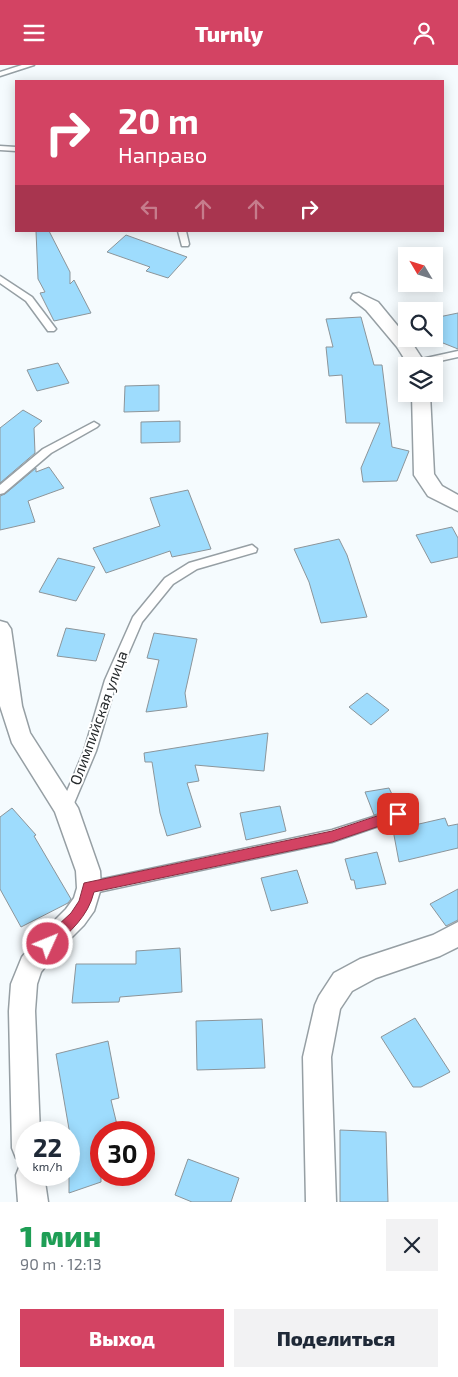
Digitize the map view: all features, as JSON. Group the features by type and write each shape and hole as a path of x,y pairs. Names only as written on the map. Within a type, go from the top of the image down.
{"street":[{"path":"359,297 372,305 411,357"},
{"path":"421,402 424,475 435,491 458,504"},
{"name":"Олимпийская улица","path":"0,629 11,706 20,736 66,808 88,871 89,888"},
{"path":"25,1121 22,1011 24,985 31,965 48,944 76,917 85,903 89,888"},
{"path":"320,1202 317,1057 328,1005 343,982 369,967 440,944 458,934"},
{"path":"31,1186 33,1202"}],"lane":[{"path":"0,74 30,65"},
{"path":"0,148 15,149"},
{"path":"182,232 185,244"},
{"path":"0,279 29,299 51,329"},
{"path":"443,358 458,354"},
{"path":"0,490 47,451 94,425"},
{"name":"Олимпийская улица","path":"66,808 90,751 111,680 137,620 169,581 193,565 252,549"},
{"path":"89,888 332,836 398,814"}],"building":[{"path":"36,232 50,232 70,272 70,284 74,280 91,313 54,321 40,293 45,292 38,279"},
{"path":"126,235 187,257 168,278 146,271 150,267 107,252"},
{"path":"458,313 458,349 443,343 443,316"},
{"path":"361,317 374,365 382,365 392,447 409,451 397,481 363,482 361,468 380,423 346,423 342,375 329,376 326,347 333,347 326,319"},
{"path":"58,363 69,383 37,391 27,370"},
{"path":"159,385 159,411 124,412 125,386"},
{"path":"23,410 42,421 34,428 35,453 0,483 0,428"},
{"path":"180,421 180,442 141,443 141,422"},
{"path":"49,467 64,488 28,501 35,522 0,530 0,496 36,468 36,472"},
{"path":"188,490 211,549 172,557 170,551 106,573 93,548 160,526 150,498"},
{"path":"452,527 458,538 458,557 431,563 416,535"},
{"path":"339,539 347,555 367,617 321,623 309,582 294,549"},
{"path":"58,558 95,567 76,601 39,592"},
{"path":"66,628 105,634 96,661 57,656"},
{"path":"154,633 197,639 185,693 187,707 146,712 159,660 147,658"},
{"path":"367,693 389,710 371,725 349,707"},
{"path":"268,733 264,771 195,765 199,781 187,783 201,827 167,836 160,813 152,762 145,762 144,753"},
{"path":"389,788 398,807 374,815 365,792"},
{"path":"280,806 286,831 246,840 240,813"},
{"path":"12,808 36,835 34,836 71,899 68,903 21,927 0,889 0,817"},
{"path":"445,818 448,826 458,824 458,848 399,862 393,830"},
{"path":"377,852 386,884 356,889 354,880 351,880 345,859"},
{"path":"297,870 308,903 271,911 261,878"},
{"path":"458,889 458,920 446,926 430,904"},
{"path":"180,948 182,992 120,997 119,1002 72,1003 76,964 136,964 136,951"},
{"path":"415,1018 450,1072 421,1087 413,1087 381,1037"},
{"path":"262,1019 265,1068 197,1070 196,1021"},
{"path":"108,1041 119,1098 111,1100 116,1121 90,1121 90,1186 69,1193 69,1186 80,1186 80,1121 68,1121 56,1054"},
{"path":"340,1130 386,1132 388,1202 340,1202"},
{"path":"188,1159 239,1178 231,1202 192,1202 175,1195"}],"route":[{"path":"48,944 76,917 85,903 89,888 332,836 398,814"}]}
